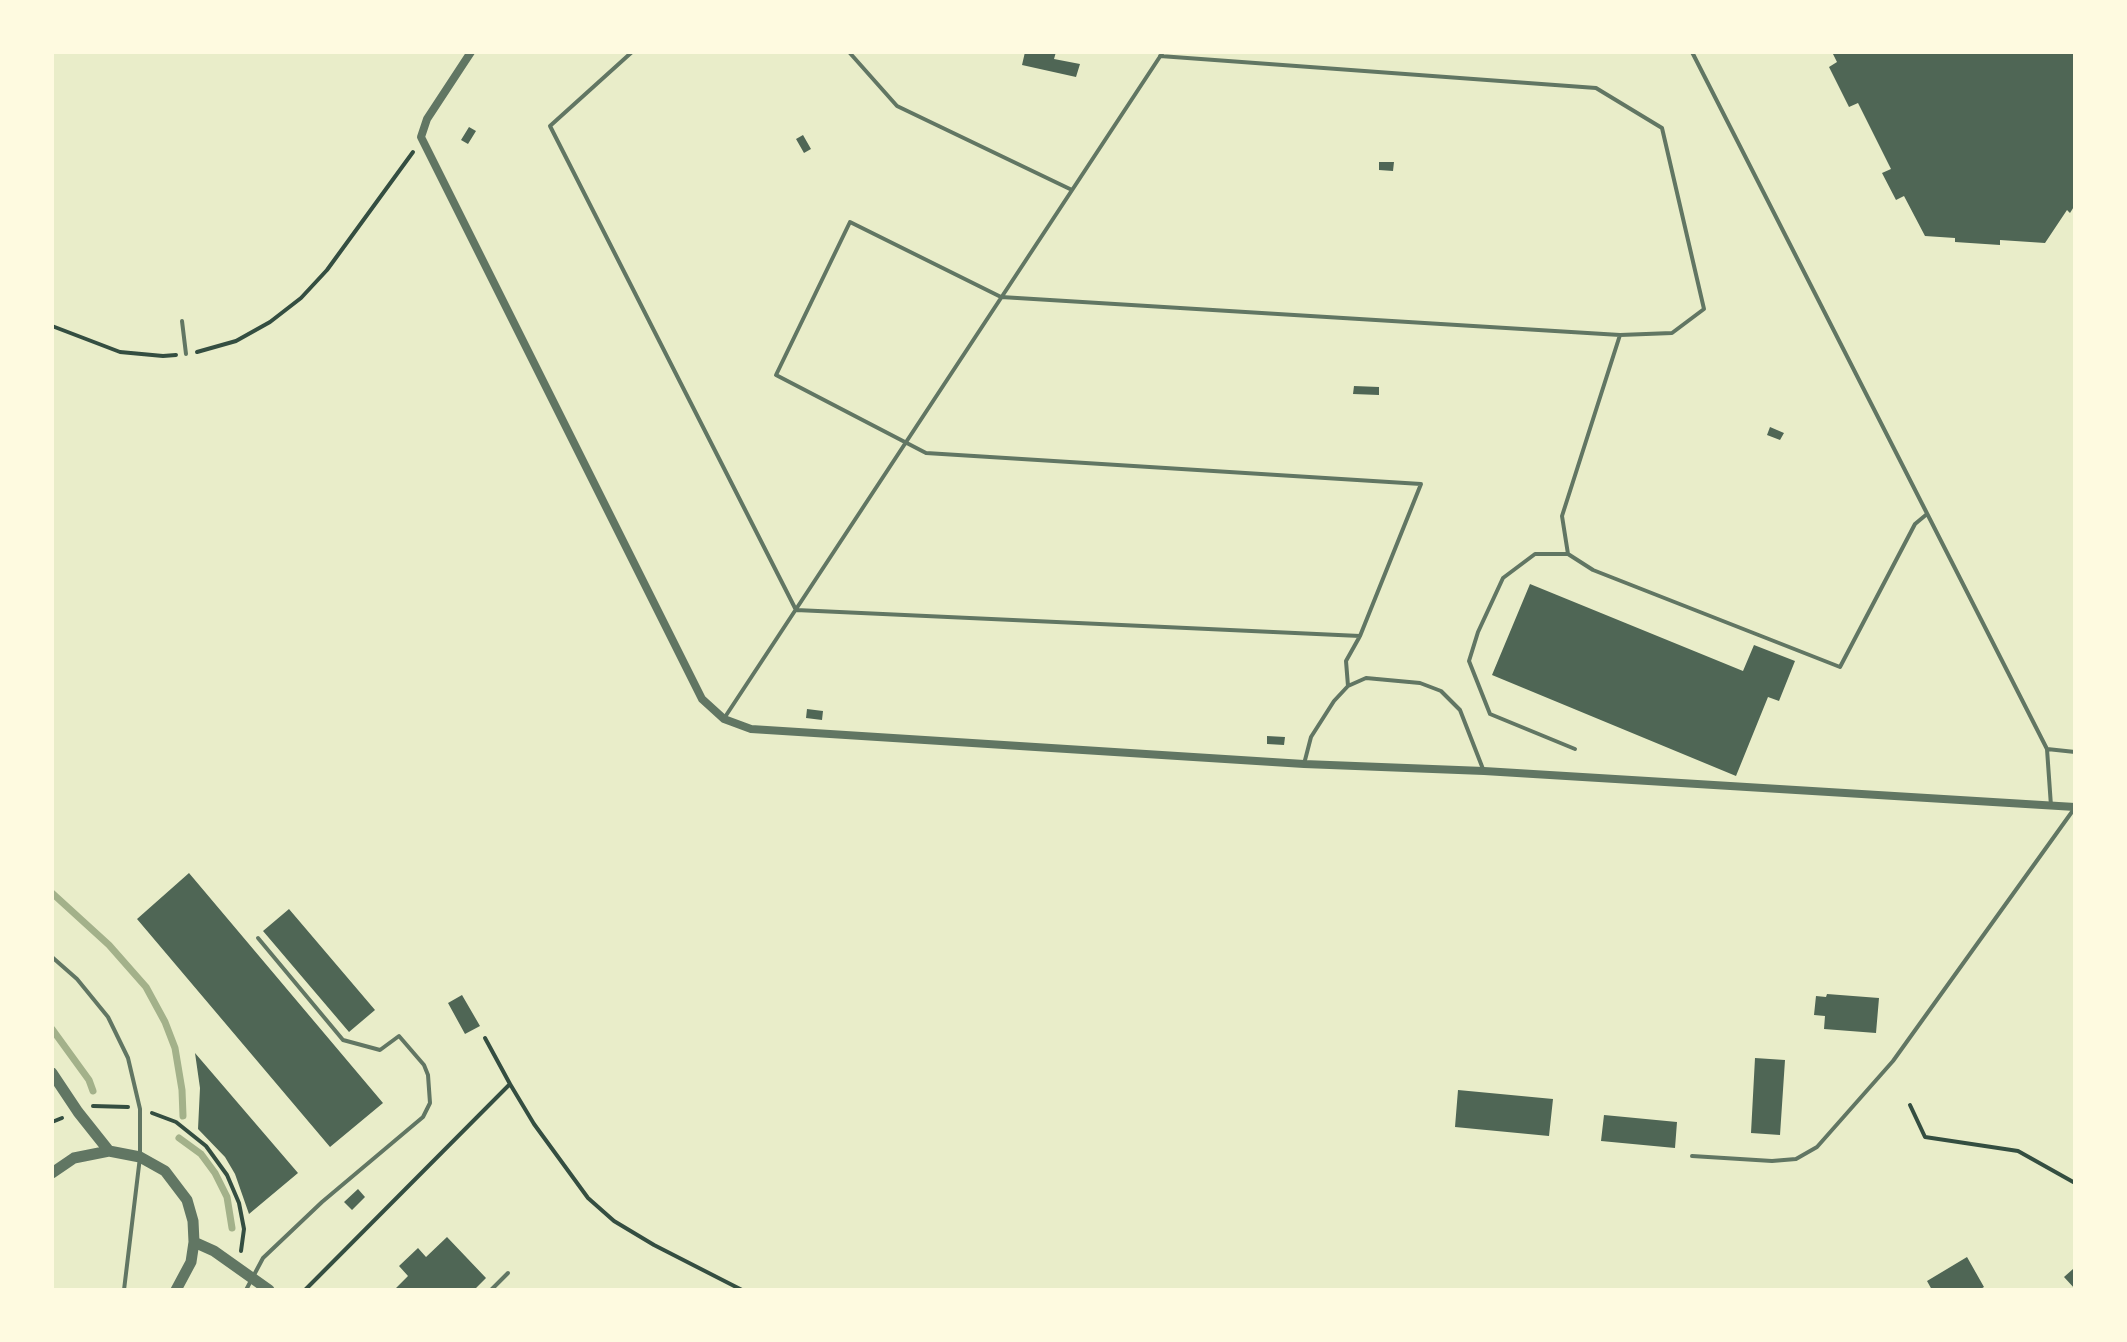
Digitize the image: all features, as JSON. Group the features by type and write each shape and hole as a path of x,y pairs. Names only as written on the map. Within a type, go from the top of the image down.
{"street":[{"path":"471,52 427,119 421,137 702,699 724,719 751,729 1304,764 1484,771 2075,807"},
{"path":"52,1073 109,1151"},
{"path":"52,1173 74,1158 109,1151 140,1157 165,1171 187,1200 193,1221 191,1262 176,1290"},
{"path":"194,1242 214,1251 249,1284 269,1290"}],"lane":[{"path":"632,52 550,126 796,610"},
{"path":"849,52 897,106 1072,190"},
{"path":"1692,52 2047,749 2051,806"},
{"path":"724,719 906,443 1001,297 1161,54 1596,88 1662,128 1704,309 1672,333 1620,335 1001,297 850,222 776,375 906,443 926,453 1421,484 1360,636 1346,661 1348,686"},
{"path":"182,321 186,354"},
{"path":"1568,554 1562,516 1620,335"},
{"path":"1575,749 1490,714 1469,661 1478,632 1503,578 1535,554 1568,554 1593,570 1840,667 1915,524 1928,514"},
{"path":"796,610 1360,636"},
{"path":"1304,764 1311,737 1334,701 1348,686 1366,678 1420,683 1441,691 1460,710 1484,771"},
{"path":"2047,749 2075,752"},
{"path":"1692,1156 1772,1161 1796,1159 1817,1147 1893,1061 2075,807"},
{"path":"249,1284 263,1258 322,1202 423,1117 430,1103 424,1065 399,1036 380,1050 343,1040 258,938"},
{"path":"52,957 77,979 108,1017 128,1058 140,1109 140,1157 124,1290"},
{"path":"491,1290 508,1273"}],"path":[{"path":"52,326 120,352 163,356 204,351 236,341 270,322 301,298 327,270 412,154 421,137"},
{"path":"485,1038 534,1124 588,1198 614,1221 654,1245 742,1290"},
{"path":"305,1290 510,1084"},
{"path":"1910,1105 1925,1137 2018,1151 2075,1183"}],"building":[{"path":"1025,52 1056,52 1054,59 1080,64 1076,77 1022,65"},
{"path":"1832,52 2075,52 2075,205 2070,213 2067,210 2045,243 2000,240 2000,245 1925,236 1904,196 1896,200 1882,173 1891,169 1858,103 1849,107 1829,67 1837,62"},
{"path":"469,127 476,131 468,144 461,140"},
{"path":"803,135 811,149 804,153 796,139"},
{"path":"1379,162 1394,162 1393,171 1379,170"},
{"path":"1354,386 1379,387 1379,395 1353,394"},
{"path":"1770,427 1784,433 1780,440 1767,435"},
{"path":"1530,584 1743,671 1754,645 1795,661 1779,701 1768,697 1736,776 1492,675"},
{"path":"807,709 823,711 822,720 806,718"},
{"path":"1267,736 1285,737 1284,745 1267,744"},
{"path":"189,873 383,1103 330,1147 137,919"},
{"path":"289,909 375,1010 349,1032 263,931"},
{"path":"1827,994 1879,998 1876,1033 1824,1029 1825,1016 1814,1015 1816,996 1826,997"},
{"path":"462,995 480,1026 465,1034 448,1003"},
{"path":"195,1053 298,1173 249,1214 235,1174 225,1157 198,1129 200,1088"},
{"path":"1755,1058 1785,1060 1780,1135 1751,1133"},
{"path":"1458,1090 1553,1099 1549,1136 1455,1127"},
{"path":"1604,1115 1677,1122 1675,1148 1601,1141"},
{"path":"358,1189 365,1197 352,1210 344,1202"},
{"path":"447,1237 486,1278 474,1290 394,1290 408,1276 399,1266 418,1248 426,1257"},
{"path":"1967,1257 1984,1287 1979,1290 1932,1290 1927,1281"},
{"path":"2073,1269 2075,1272 2075,1289 2064,1277"}],"waterway":[{"path":"52,893 109,945 146,987 175,1048 183,1116"},
{"path":"52,1029 89,1080 93,1091"},
{"path":"179,1138 201,1154 215,1173 227,1197 232,1228"}]}
